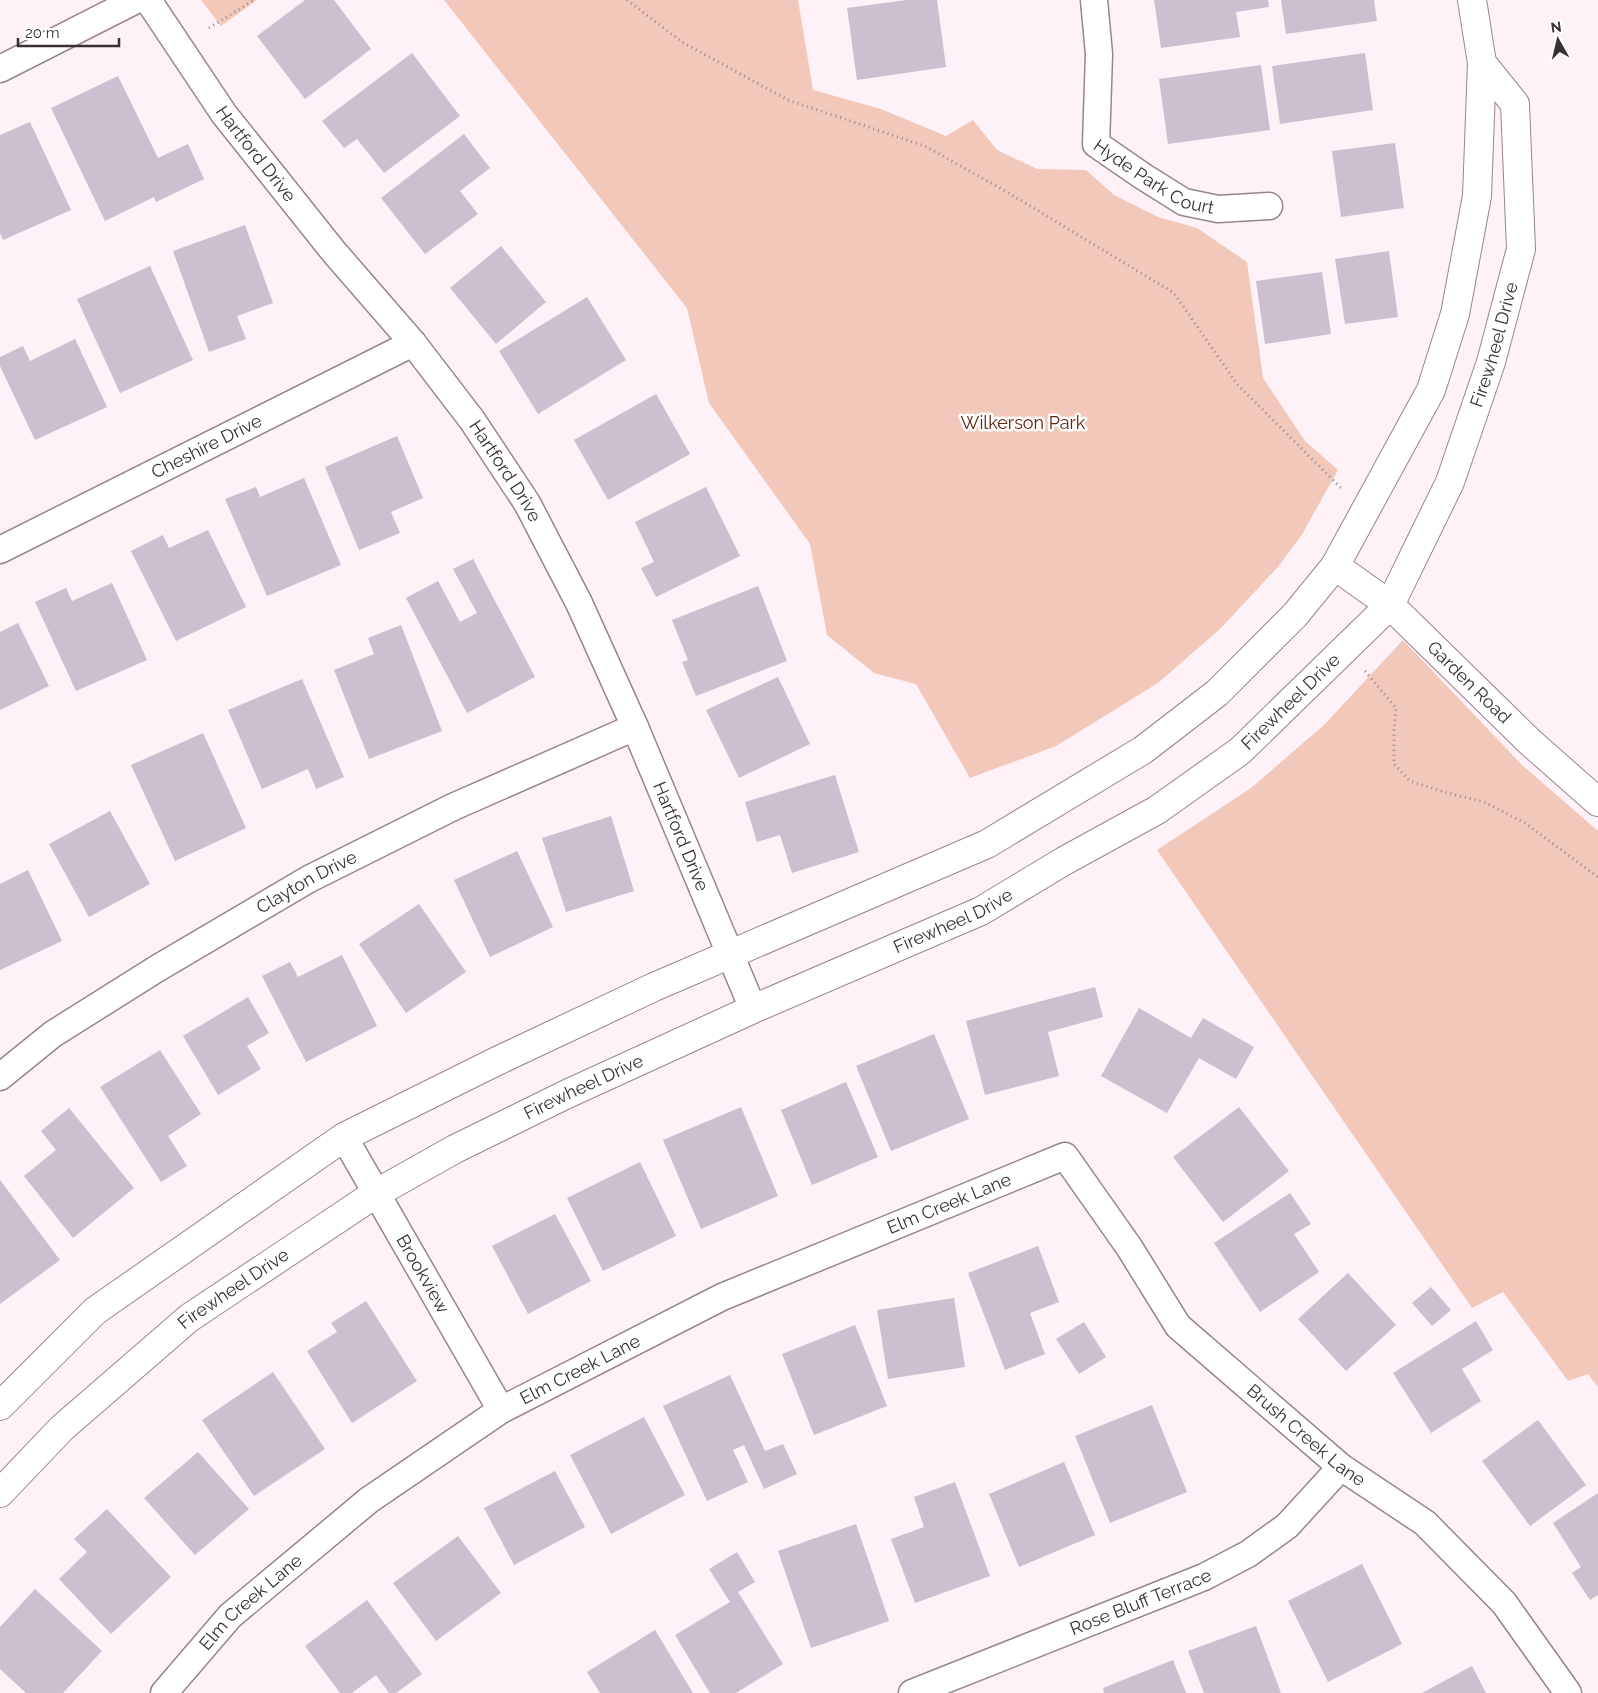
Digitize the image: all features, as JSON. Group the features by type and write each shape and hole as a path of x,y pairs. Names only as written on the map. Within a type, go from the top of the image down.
{"street":[{"path":"0,69 136,0"},
{"name":"Hartford Drive","path":"148,0 224,114 334,252 413,343 472,420 527,503 579,604 635,727 753,1009"},
{"name":"Hyde Park Court","path":"1094,0 1100,54 1096,144 1184,202 1218,209 1269,206"},
{"name":"Firewheel Drive","path":"0,1406 95,1311 344,1137 495,1062 645,992 987,844 1143,750 1216,693 1296,615 1335,566 1431,390 1455,314 1477,196 1482,63 1472,0"},
{"name":"Firewheel Drive","path":"0,1493 62,1428 189,1318 375,1194 455,1149 550,1102 753,1009 981,911 1064,861 1156,810 1240,751 1390,605 1450,482 1491,362 1521,249 1515,104 1482,63"},
{"name":"Cheshire Drive","path":"0,550 413,343"},
{"name":"Garden Road","path":"1335,566 1390,605 1530,742 1598,802"},
{"name":"Clayton Drive","path":"0,1077 54,1034 158,968 308,879 453,807 635,727"},
{"name":"Brookview","path":"344,1137 375,1194 501,1410"},
{"name":"Elm Creek Lane","path":"164,1693 237,1610 369,1500 501,1410 722,1297 1065,1156"},
{"name":"Brush Creek Lane","path":"1065,1156 1128,1247 1178,1326 1341,1468 1426,1523 1504,1603 1568,1693"},
{"name":"Rose Bluff Terrace","path":"912,1693 1204,1577 1248,1554 1287,1526 1341,1468"}],"path":[{"path":"209,28 254,0"},
{"path":"627,0 682,42 788,100 925,146 1015,197 1174,293 1237,384 1344,490"},
{"path":"1363,669 1396,708 1394,764 1410,781 1484,802 1526,823 1598,877"}],"green space":[{"path":"201,0 257,0 221,26"},
{"name":"Wilkerson Park","path":"444,0 798,0 813,90 881,109 946,136 973,120 997,150 1037,169 1086,170 1114,195 1158,217 1197,228 1247,262 1263,378 1305,441 1338,470 1301,536 1277,568 1220,629 1158,683 1056,746 970,778 916,684 874,673 827,635 810,544 709,403 687,308"},
{"path":"1403,640 1523,766 1598,831 1598,1387 1588,1374 1568,1381 1503,1292 1472,1308 1157,850 1251,788 1324,725"}],"building":[{"path":"305,0 334,0 371,49 305,99 257,36"},
{"path":"907,0 937,0 946,67 857,80 847,8"},
{"path":"1154,0 1268,0 1269,7 1236,12 1240,37 1161,48"},
{"path":"1281,0 1374,0 1377,21 1286,34"},
{"path":"412,53 460,116 384,173 357,139 344,148 322,121"},
{"path":"1365,53 1373,110 1280,124 1272,66"},
{"path":"1261,65 1270,130 1168,144 1159,79"},
{"path":"118,76 158,158 188,144 204,179 156,202 154,197 105,221 51,108"},
{"path":"30,122 71,210 3,240 0,233 0,135"},
{"path":"464,134 490,168 460,191 478,214 425,254 381,198"},
{"path":"1395,143 1404,208 1341,217 1332,151"},
{"path":"245,225 273,303 237,316 246,339 209,352 173,251"},
{"path":"501,246 546,302 496,344 450,288"},
{"path":"1389,251 1398,317 1345,324 1335,259"},
{"path":"150,266 193,360 120,393 77,299"},
{"path":"1322,272 1331,334 1265,344 1256,281"},
{"path":"587,297 626,360 538,414 499,351"},
{"path":"75,339 107,407 35,440 0,366 0,357 23,346 30,361"},
{"path":"656,394 690,454 608,500 574,440"},
{"path":"397,436 423,498 391,512 400,533 359,550 325,467"},
{"path":"304,478 341,565 267,596 225,499 256,487 260,497"},
{"path":"706,487 740,556 656,597 641,568 654,562 635,522"},
{"path":"208,530 246,607 176,641 131,551 163,535 169,548"},
{"path":"473,559 535,677 467,713 406,598 438,581 460,622 477,613 453,569"},
{"path":"112,583 147,660 76,691 35,602 66,588 72,601"},
{"path":"758,586 787,661 696,696 682,662 688,660 672,620"},
{"path":"18,623 49,686 0,710 0,632"},
{"path":"401,625 442,731 369,759 334,670 374,654 368,638"},
{"path":"778,677 810,744 739,778 706,710"},
{"path":"302,679 344,777 316,789 308,769 262,789 228,710"},
{"path":"203,733 246,828 175,861 131,765"},
{"path":"835,775 859,852 792,873 780,835 757,842 745,802"},
{"path":"110,811 150,884 89,917 49,844"},
{"path":"611,816 634,891 566,912 542,838"},
{"path":"517,851 553,927 490,957 454,880"},
{"path":"28,870 62,941 0,970 0,884"},
{"path":"419,904 466,972 406,1013 359,944"},
{"path":"342,955 377,1026 306,1062 262,976 290,962 298,977"},
{"path":"1095,987 1103,1017 1048,1032 1059,1076 985,1095 966,1021"},
{"path":"248,997 269,1033 247,1046 261,1069 218,1095 183,1036"},
{"path":"1139,1008 1191,1038 1203,1018 1254,1047 1236,1079 1199,1058 1167,1113 1101,1076"},
{"path":"934,1034 969,1119 891,1151 856,1066"},
{"path":"160,1050 201,1114 168,1136 187,1166 161,1182 100,1087"},
{"path":"846,1082 878,1157 812,1185 781,1110"},
{"path":"741,1107 778,1196 701,1229 663,1140"},
{"path":"1239,1107 1289,1171 1223,1222 1173,1157"},
{"path":"69,1108 134,1188 73,1238 24,1176 56,1150 41,1131"},
{"path":"640,1162 676,1236 603,1271 567,1198"},
{"path":"0,1180 60,1260 0,1304"},
{"path":"1290,1193 1311,1224 1294,1234 1319,1272 1260,1312 1214,1243"},
{"path":"555,1214 591,1281 528,1314 492,1246"},
{"path":"1038,1246 1059,1302 1030,1313 1045,1354 1005,1370 968,1273"},
{"path":"1348,1273 1396,1325 1346,1371 1298,1319"},
{"path":"1431,1287 1451,1310 1432,1326 1412,1303"},
{"path":"954,1298 965,1367 888,1379 877,1310"},
{"path":"366,1301 417,1381 352,1423 307,1351 337,1332 331,1323"},
{"path":"1476,1321 1493,1350 1462,1369 1481,1401 1431,1433 1393,1373"},
{"path":"1084,1322 1106,1357 1079,1374 1056,1339"},
{"path":"855,1325 887,1406 814,1435 782,1354"},
{"path":"273,1372 325,1449 254,1496 202,1420"},
{"path":"730,1375 765,1451 783,1444 797,1474 764,1489 744,1445 733,1450 748,1482 707,1501 663,1406"},
{"path":"1152,1405 1187,1492 1110,1523 1075,1436"},
{"path":"644,1417 685,1495 611,1534 570,1455"},
{"path":"1538,1420 1586,1485 1530,1526 1482,1461"},
{"path":"198,1452 249,1509 195,1555 144,1498"},
{"path":"1064,1462 1095,1535 1019,1567 989,1494"},
{"path":"555,1471 585,1527 514,1565 484,1508"},
{"path":"955,1482 990,1576 915,1603 891,1539 924,1527 914,1497"},
{"path":"1598,1493 1598,1595 1590,1600 1572,1573 1581,1567 1553,1523"},
{"path":"107,1509 171,1577 111,1634 59,1579 87,1552 74,1539"},
{"path":"856,1524 889,1621 811,1648 778,1551"},
{"path":"458,1536 501,1593 436,1641 393,1583"},
{"path":"737,1552 755,1582 738,1592 783,1664 736,1693 710,1693 675,1635 730,1602 709,1569"},
{"path":"1362,1564 1402,1644 1328,1682 1288,1601"},
{"path":"35,1589 102,1651 63,1693 26,1693 0,1669 0,1627"},
{"path":"367,1600 422,1674 396,1693 389,1693 376,1675 352,1693 340,1693 305,1646"},
{"path":"1256,1626 1281,1693 1204,1693 1188,1651"},
{"path":"655,1630 693,1693 600,1693 587,1672"},
{"path":"1173,1660 1186,1693 1104,1693 1103,1688"},
{"path":"1472,1666 1486,1693 1422,1693"}]}
